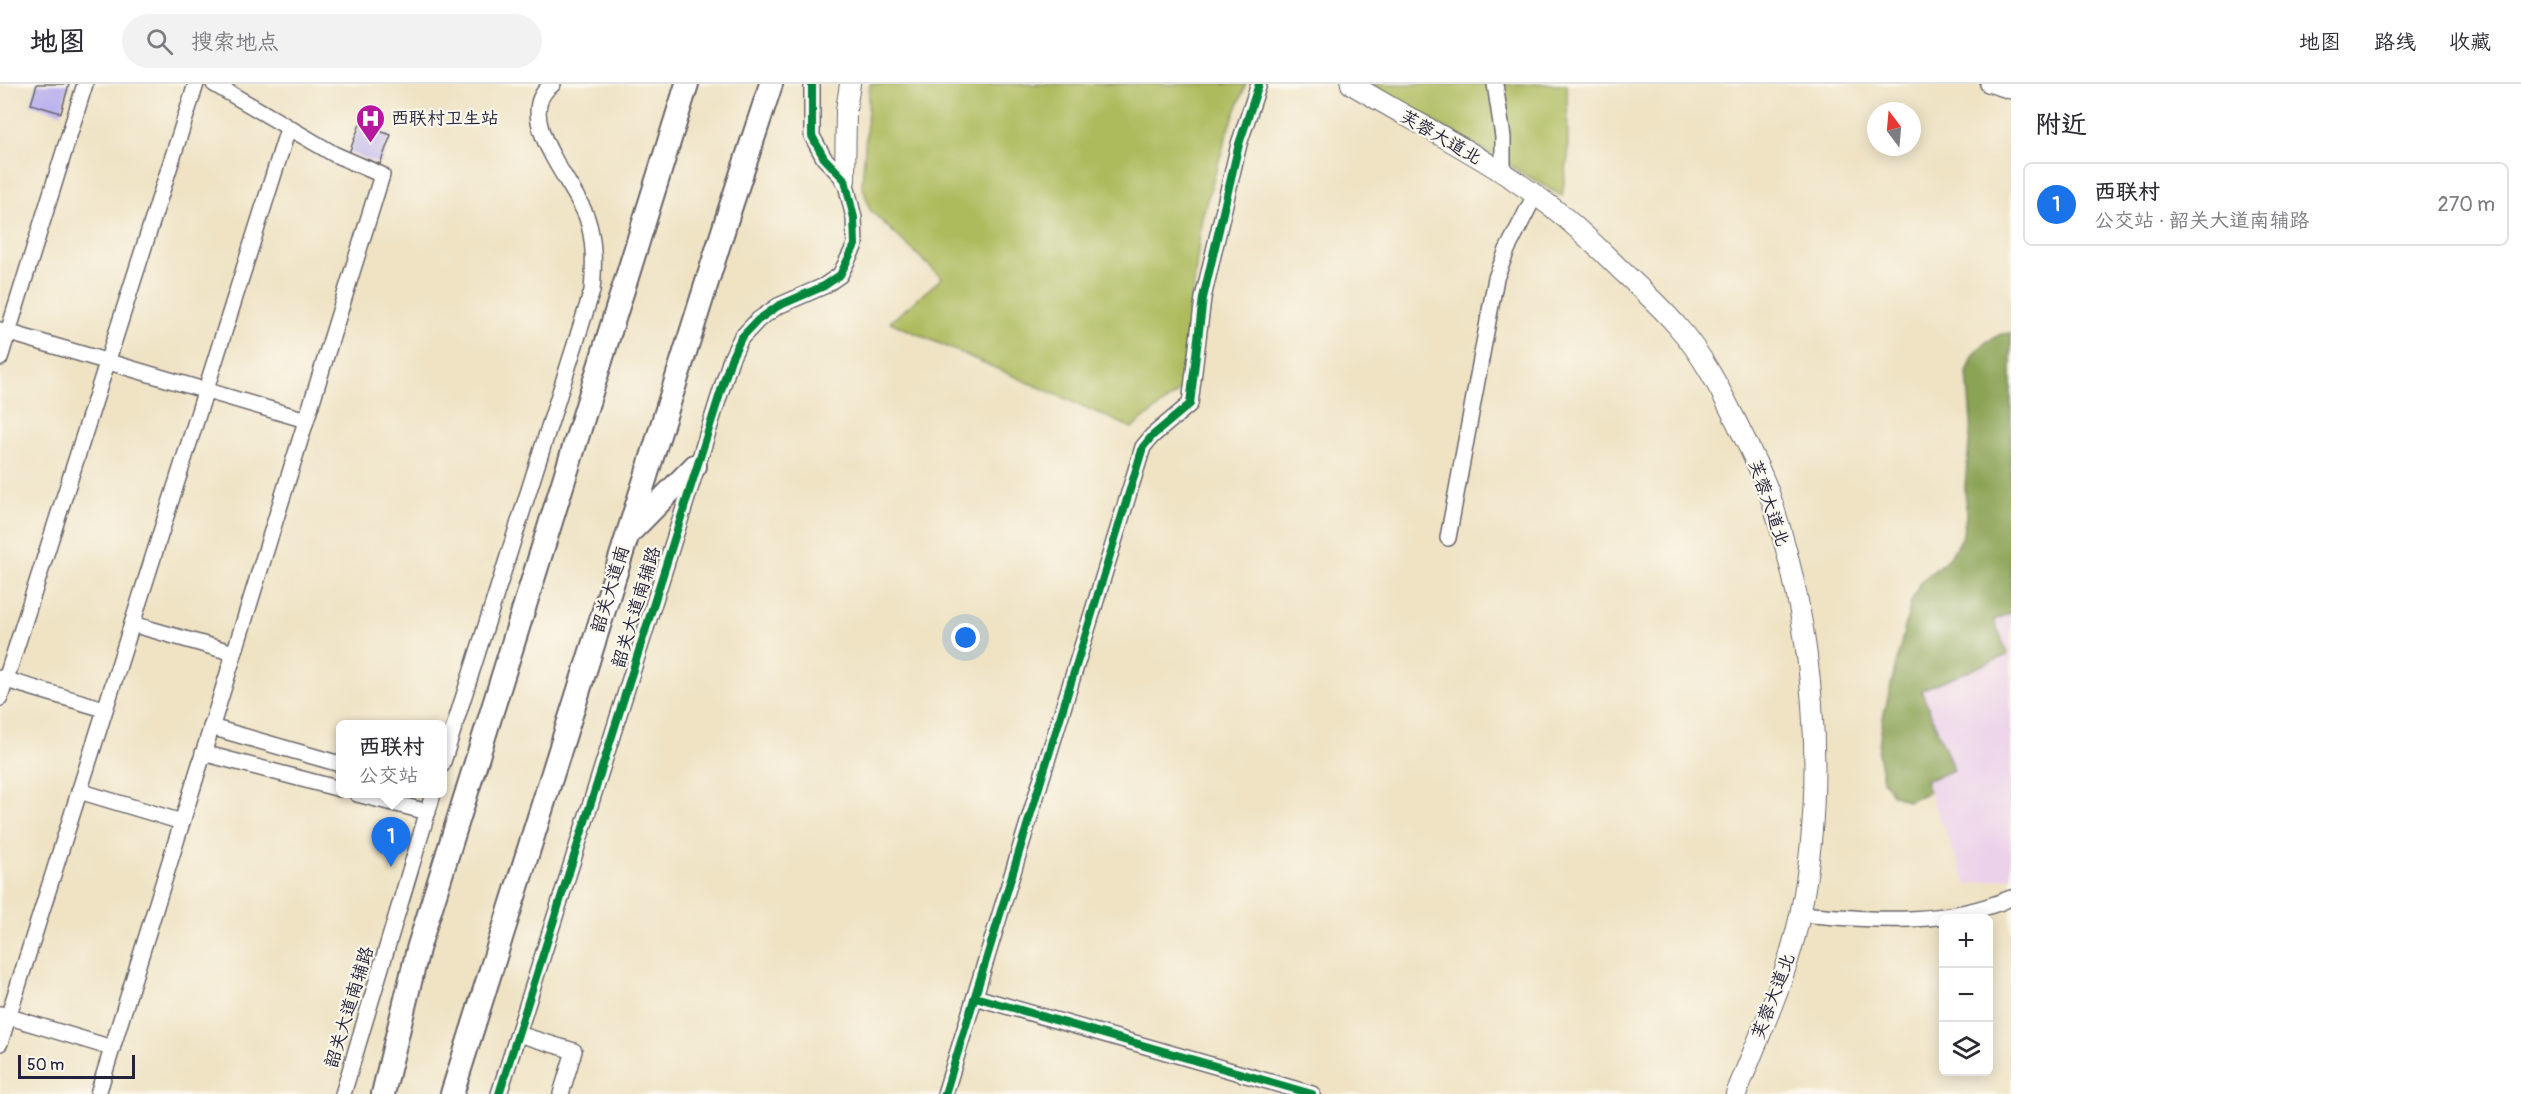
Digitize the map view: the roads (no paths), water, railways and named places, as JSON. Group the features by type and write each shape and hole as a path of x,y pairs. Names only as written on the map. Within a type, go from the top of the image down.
{"highway":[{"path":"382,1094 418,949 687,84"},
{"name":"韶关大道南","path":"452,1094 771,84"},
{"path":"627,534 695,466"}],"main road":[{"path":"845,180 846,110 850,84"},
{"name":"芙蓉大道北","path":"1351,84 1503,174 1535,195 1584,234 1679,328 1724,397 1769,492 1793,577 1804,638 1812,716 1814,810 1800,915 1784,971 1736,1094"}],"street":[{"path":"0,358 4,331 84,84"},
{"path":"0,698 3,679 195,84"},
{"path":"98,1094 382,175 334,154 214,84"},
{"path":"447,749 592,291 594,259 588,220 538,123 537,114 543,93 553,84"},
{"path":"812,84 812,136 824,158 845,180"},
{"path":"945,1094 1143,447 1152,436 1190,404 1203,298 1231,177 1259,84"},
{"path":"1495,84 1503,137 1503,174"},
{"path":"1988,84 2011,91"},
{"path":"0,1042 4,1016 79,791 288,129"},
{"name":"韶关大道南辅路","path":"499,1094 730,359 741,338 758,320 778,306 840,275 855,245 854,218 845,180"},
{"path":"1448,538 1496,278 1507,250 1535,195"},
{"path":"4,331 306,420"},
{"path":"132,624 234,653"},
{"path":"3,679 104,709"},
{"path":"211,727 336,763"},
{"path":"203,753 336,788"},
{"path":"79,791 182,822"},
{"path":"373,798 428,812"},
{"name":"韶关大道南辅路","path":"343,1094 432,798"},
{"path":"1800,915 1907,921 1945,917 2011,898"},
{"path":"975,997 1312,1094"},
{"path":"4,1016 112,1048"},
{"path":"518,1034 574,1051 561,1094"}],"place":[{"name":"西联村卫生站","path":"370,144"},
{"name":"西联村","path":"391,867"}]}
